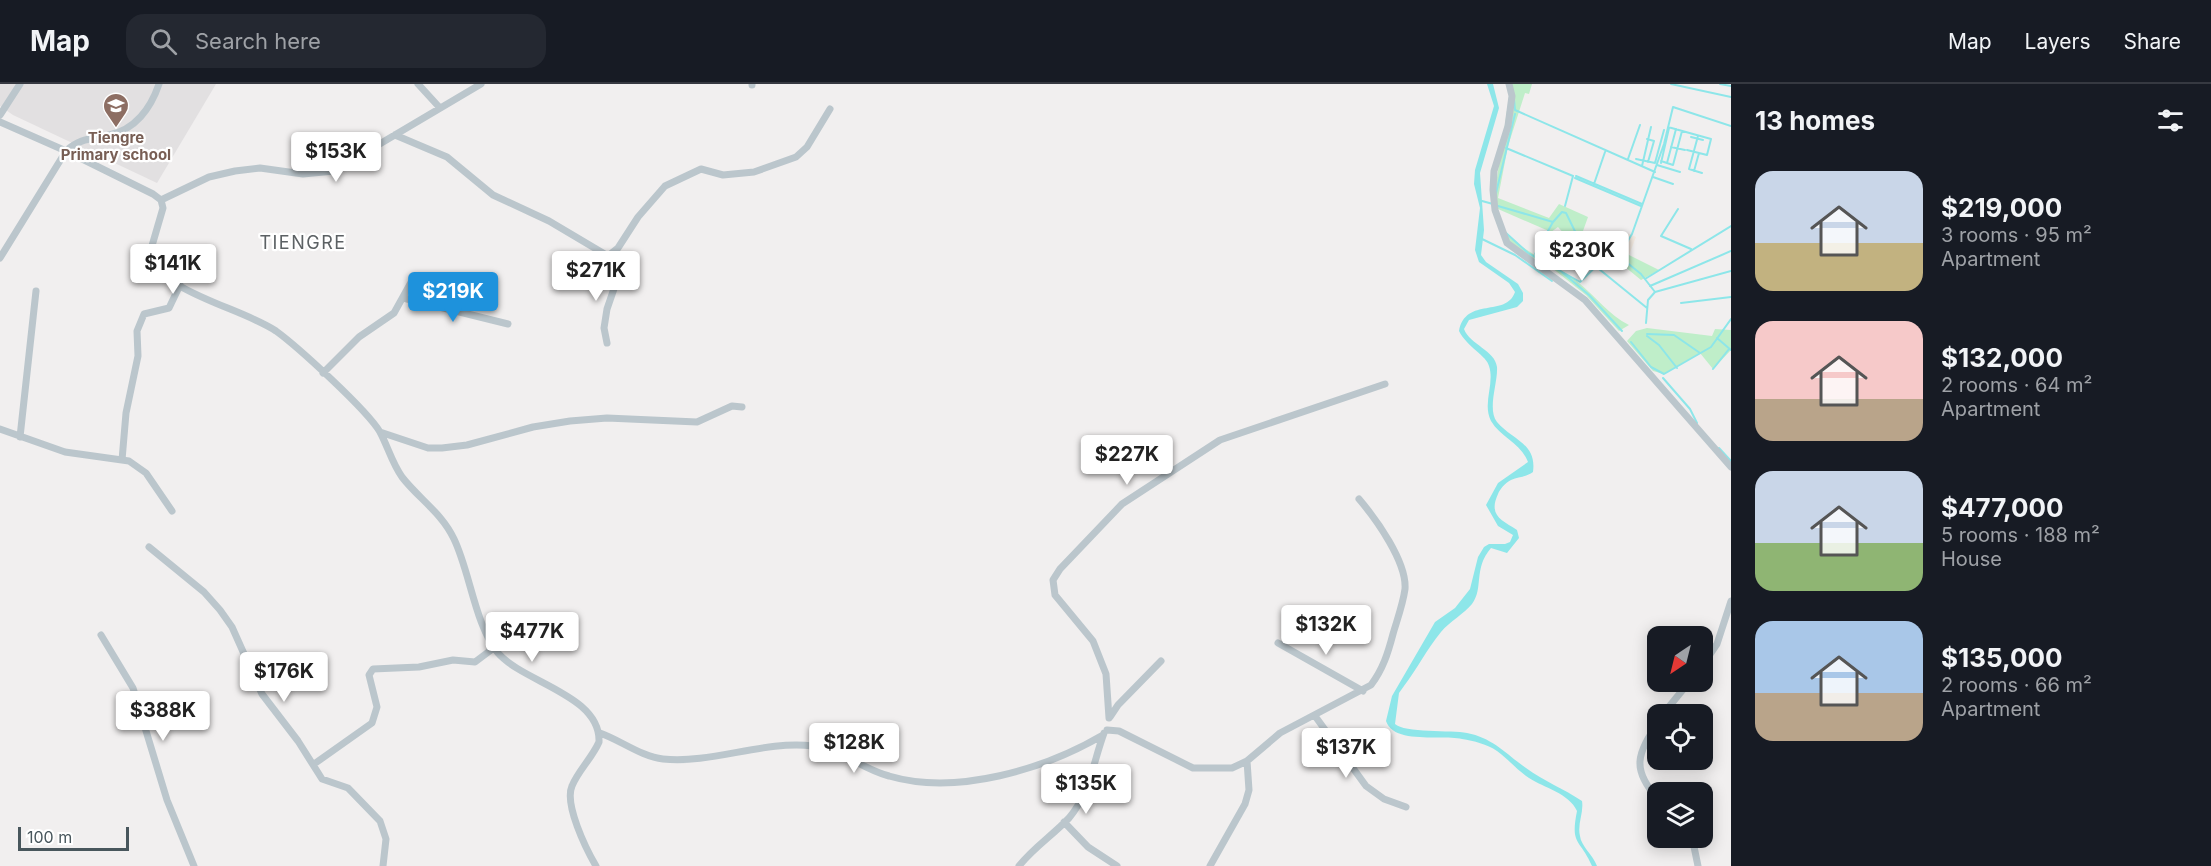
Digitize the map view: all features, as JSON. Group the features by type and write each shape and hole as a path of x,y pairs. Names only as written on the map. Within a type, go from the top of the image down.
{"street":[{"path":"0,115 20,84"},
{"path":"0,258 66,151 83,139 119,133 130,127 151,104 159,84"},
{"path":"418,84 440,108"},
{"path":"161,200 209,177 235,171 260,168 303,174 333,171 481,84"},
{"path":"1509,84 1512,96 1508,126 1494,171 1493,190 1495,210 1507,243 1585,300 1731,467"},
{"path":"610,255 665,186 701,169 723,175 754,172 796,157 807,147 830,109"},
{"path":"0,122 121,177 161,200 163,208 149,256 158,271 180,285 274,330 364,412 380,432 393,463 403,477 437,512 454,538 482,618 495,647 511,664 582,707 596,723 600,733 595,751 572,785 569,796 571,808 596,866"},
{"path":"395,135 447,157 493,195 549,221 602,255 610,255"},
{"path":"607,343 604,328 607,309 618,278 610,255"},
{"path":"323,374 359,337 394,313 414,277"},
{"path":"122,460 126,413 137,362 137,331 141,320 147,313 169,308 180,285"},
{"path":"20,437 36,291"},
{"path":"403,298 508,324"},
{"path":"1109,718 1106,674 1093,641 1055,595 1052,588 1053,580 1060,569 1122,504 1220,440 1384,384"},
{"path":"380,432 428,448 442,448 467,445 533,427 570,421 607,418 697,422 732,406 742,406"},
{"path":"0,429 65,452 129,461 146,473 172,511"},
{"path":"600,733 660,759 813,746 851,758 887,776 953,782 1023,770 1074,752 1113,728 1193,768 1232,768 1247,761 1280,733 1363,691 1380,673 1405,588 1401,565 1376,521 1359,499"},
{"path":"149,547 204,592 220,610 232,627 262,694 314,764 322,779 348,788 380,821 386,839 383,866"},
{"path":"1713,650 1731,601"},
{"path":"101,635 133,688 167,800 194,866"},
{"path":"1278,643 1363,691"},
{"path":"314,764 372,723 376,707 369,675 374,669 419,667 453,660 475,662 495,647"},
{"path":"1019,866 1064,822 1081,801 1090,783 1109,718 1118,705 1161,661"},
{"path":"1671,704 1681,692"},
{"path":"1315,716 1366,786 1384,799 1406,807"},
{"path":"1647,741 1639,761 1641,776 1647,784"},
{"path":"1210,866 1245,804 1249,790 1247,761"},
{"path":"1064,822 1088,848 1117,866"},
{"path":"1694,848 1698,866"}],"shaded area":[{"name":"Tiengre Primary school","path":"0,84 216,84 157,183 13,115 0,106"}],"green space":[{"path":"1511,84 1532,84 1529,94 1525,93 1508,146 1498,198 1549,218 1559,204 1588,217 1583,231 1617,247 1622,235 1629,255 1659,270 1641,280 1624,266 1588,265 1580,254 1562,245 1566,236 1558,227 1551,232 1498,209 1495,191"},
{"path":"1504,229 1520,245 1570,276 1609,311 1629,325 1619,331 1586,295 1547,264 1523,254 1508,242"},
{"path":"1647,328 1712,336 1715,329 1731,330 1731,350 1713,369 1700,353 1664,374 1653,371 1627,341 1636,331"}],"sand":[{"path":"1624,232 1636,237 1629,255 1622,235"}],"water":[{"path":"1487,84 1493,84 1499,108 1480,173 1484,230 1481,255 1486,262 1518,284 1523,293 1523,301 1517,307 1469,320 1464,329 1467,335 1495,361 1497,373 1493,403 1494,417 1503,428 1527,448 1533,462 1533,472 1509,481 1499,492 1495,501 1496,512 1502,520 1517,530 1519,538 1507,553 1491,548 1482,563 1476,598 1441,632 1399,693 1395,724 1408,729 1476,735 1499,747 1533,773 1582,801 1579,832 1581,840 1597,866 1592,866 1577,841 1575,822 1577,811 1562,795 1520,772 1489,746 1453,738 1408,736 1398,733 1386,721 1392,696 1435,622 1455,608 1470,589 1478,557 1484,547 1489,544 1510,542 1513,535 1498,526 1486,505 1498,483 1528,462 1521,450 1491,421 1488,407 1491,380 1489,366 1459,331 1463,320 1469,314 1503,304 1510,300 1515,292 1509,283 1479,262 1475,250 1480,208 1474,184 1475,170 1494,106"}],"waterway":[{"path":"1671,84 1731,97"},
{"path":"1720,84 1731,86"},
{"path":"1514,99 1515,110 1655,172"},
{"path":"1506,233 1528,253 1580,282 1612,251 1624,247 1632,234 1664,144 1673,107 1731,126"},
{"path":"1496,193 1515,114"},
{"path":"1628,159 1640,125"},
{"path":"1642,166 1651,127"},
{"path":"1668,127 1711,139 1707,155 1687,150"},
{"path":"1661,163 1669,128"},
{"path":"1661,161 1667,163 1676,129"},
{"path":"1636,159 1655,163 1664,130"},
{"path":"1667,163 1673,165 1682,131"},
{"path":"1698,136 1689,169 1702,173"},
{"path":"1691,137 1703,140"},
{"path":"1647,139 1654,141 1648,162"},
{"path":"1671,147 1685,150"},
{"path":"1506,148 1573,176 1565,206"},
{"path":"1594,184 1605,152"},
{"path":"1694,171 1699,153"},
{"path":"1657,165 1680,172"},
{"path":"1576,176 1642,204"},
{"path":"1653,177 1673,184"},
{"path":"1575,178 1641,206"},
{"path":"1482,201 1493,204"},
{"path":"1498,206 1553,222 1562,212 1566,213 1593,268 1599,269 1647,308"},
{"path":"1678,209 1661,236 1691,249"},
{"path":"1535,254 1553,222"},
{"path":"1645,279 1731,226"},
{"path":"1480,238 1515,255 1552,281"},
{"path":"1624,247 1627,254 1624,261"},
{"path":"1650,286 1731,251"},
{"path":"1599,269 1620,257 1641,274 1655,292"},
{"path":"1557,268 1589,295 1622,331"},
{"path":"1646,323 1648,300 1655,292 1731,271"},
{"path":"1681,303 1731,297"},
{"path":"1631,342 1651,367 1664,374 1711,347 1731,319"},
{"path":"1647,334 1674,335 1700,353"},
{"path":"1647,336 1659,345 1677,368"},
{"path":"1717,338 1731,350"},
{"path":"1713,369 1729,349"},
{"path":"1663,378 1690,409 1697,423"},
{"path":"1719,448 1731,461"}],"place":[{"name":"Tiengre Primary school","path":"116,129"}],"district":[{"name":"TIENGRE","path":"303,243"}]}
